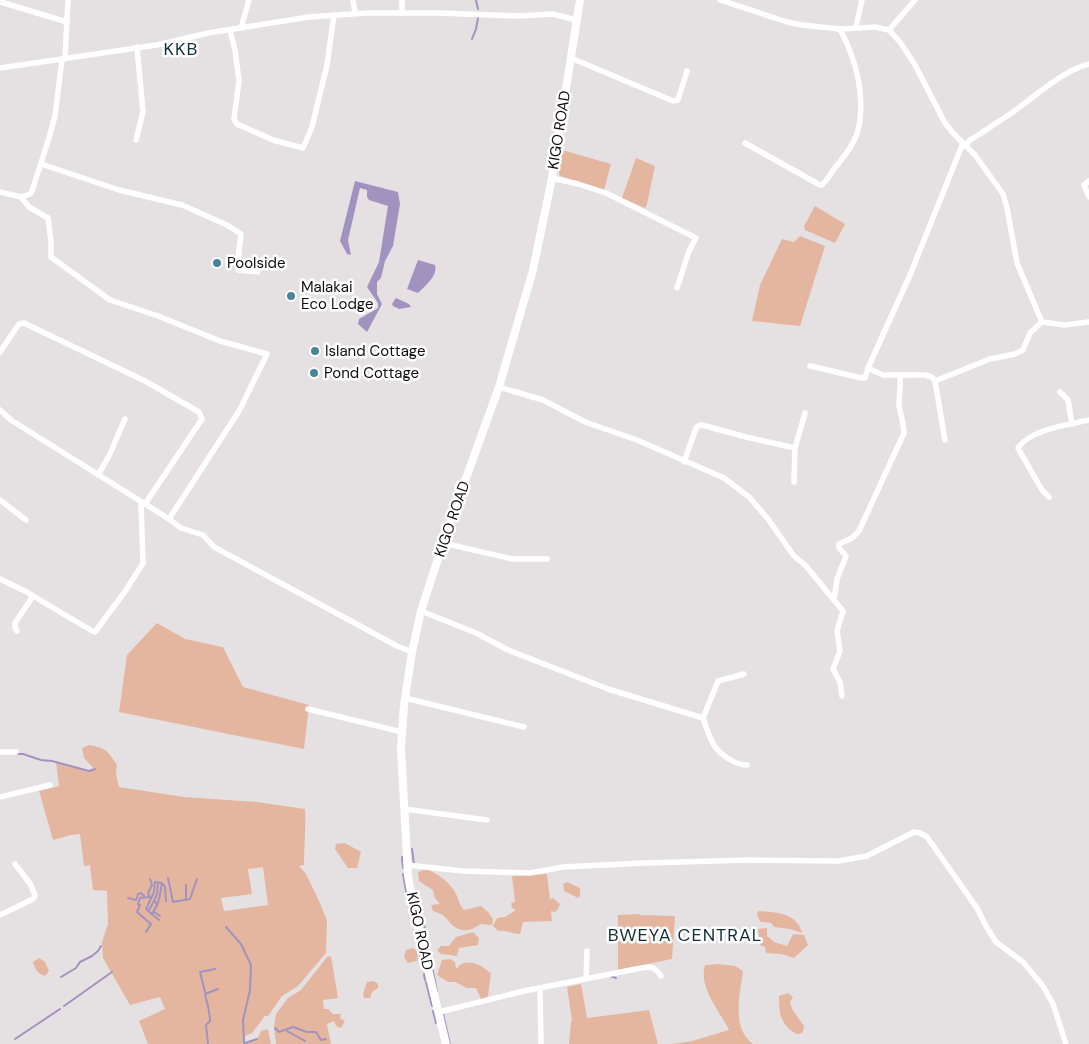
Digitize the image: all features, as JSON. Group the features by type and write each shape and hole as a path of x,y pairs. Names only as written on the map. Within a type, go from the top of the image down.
{"street":[{"path":"0,192 21,197 30,194 32,191 55,116 63,59 68,0"},
{"path":"241,28 249,0"},
{"path":"353,0 355,13"},
{"path":"402,0 402,13"},
{"name":"KIGO ROAD","path":"446,1044 416,918 407,865 401,748 405,698 421,611 443,543 500,387 532,270 552,178 580,0"},
{"path":"720,0 787,22 840,29 875,27 889,30 900,42 915,65 945,122 987,170 1003,194 1017,264 1042,322"},
{"path":"856,27 862,0"},
{"path":"889,30 915,0"},
{"path":"1,2 67,22"},
{"path":"0,68 157,45 230,30 309,17 355,13 439,12 518,16 552,14 576,20"},
{"path":"230,30 235,50 239,82 234,120 237,124 273,140 303,148 312,127 327,66 334,15"},
{"path":"745,143 820,185 826,182 842,160 856,135 861,107 854,63 840,29"},
{"path":"136,140 143,112 137,47"},
{"path":"571,58 673,101 678,100 687,71"},
{"path":"810,366 865,378 965,144 1013,112 1044,88 1078,68 1089,64"},
{"path":"41,164 118,190 182,204 227,225 241,234 238,250 238,270 258,272"},
{"path":"552,178 606,193 696,238 689,251 677,288"},
{"path":"1089,181 1084,185 1089,197"},
{"path":"21,197 29,208 48,218 52,241 51,257 99,294 129,308 158,316 220,340 267,354 239,411 169,519"},
{"path":"1042,322 1058,325 1089,322"},
{"path":"935,381 990,359 1015,354 1023,350 1030,332 1042,322"},
{"path":"0,352 19,324 24,323 145,381 199,412 202,419 143,503 144,563 96,631 92,631 34,596 0,579"},
{"path":"868,368 883,375 925,374 932,377 935,381 945,440"},
{"path":"834,600 837,579 846,556 839,548 839,544 852,538 859,532 904,433 899,406 902,386 900,376"},
{"path":"500,387 543,400 585,422 674,455 684,462 724,478 749,497 768,519 794,556 806,566 842,608 844,613 837,631 840,651 832,669 840,682 842,696"},
{"path":"1060,392 1068,400 1072,424"},
{"path":"0,410 10,420 169,519 180,528 202,535 214,548 397,646 412,652"},
{"path":"794,482 795,448 805,413"},
{"path":"98,475 109,456 125,419"},
{"path":"1049,497 1042,490 1018,448 1026,440 1051,428 1089,420"},
{"path":"684,462 696,428 702,425 746,438 795,448"},
{"path":"0,500 26,520"},
{"path":"443,543 512,559 547,559"},
{"path":"17,631 15,623 34,596"},
{"path":"421,611 476,633 508,650 608,689 703,718"},
{"path":"744,674 718,681 703,718 718,750 736,763 747,765"},
{"path":"405,698 524,727"},
{"path":"308,709 402,732"},
{"path":"0,752 16,752"},
{"path":"0,797 50,785"},
{"path":"404,809 487,820"},
{"path":"407,865 462,871 530,873 563,867 645,863 838,860 867,856 910,833 920,833 927,837 966,892 996,942 1023,962 1043,986 1053,1004 1066,1044"},
{"path":"0,915 33,899 35,896 31,886 15,864"},
{"path":"586,951 586,978"},
{"path":"438,1012 586,978 651,966 657,969 661,976"},
{"path":"540,988 541,1044"}],"shaded area":[{"path":"562,150 611,164 604,190 560,176"},
{"path":"636,158 655,166 645,208 622,198"},
{"path":"355,181 398,192 400,204 393,246 385,261 381,278 377,282 377,294 382,304 367,332 358,324 359,319 378,308 378,303 367,287 379,262 388,206 369,200 367,190 360,188 348,240 351,255 347,254 340,241"},
{"path":"815,206 845,224 835,243 805,230 804,226"},
{"path":"800,236 825,246 800,326 752,321 760,285 782,239 794,242"},
{"path":"418,260 435,265 435,273 418,293 407,289"},
{"path":"396,298 409,304 411,307 399,309 393,306 392,304"},
{"path":"157,623 185,639 223,647 243,687 309,705 304,749 119,712 127,655"},
{"path":"89,745 99,747 108,753 117,765 116,773 119,787 184,797 257,802 305,809 304,865 299,866 306,874 327,921 326,953 298,986 282,996 268,1016 265,1016 252,1033 245,1036 245,1043 257,1039 261,1031 268,1029 271,1044 148,1044 139,1021 165,1009 160,997 130,1005 103,958 102,942 108,924 107,891 93,890 90,865 84,866 80,834 53,840 39,791 59,786 56,762 89,771 94,769 84,758 82,748","holes":["263,867 268,905 224,911 221,898 252,894 248,869"]},
{"path":"345,843 361,852 357,868 348,868 335,849 336,844"},
{"path":"426,869 440,876 448,883 464,910 481,906 493,919 492,925 480,924 472,929 461,930 453,926 443,915 433,911 431,905 440,904 435,898 433,890 419,881 418,872"},
{"path":"547,874 550,899 553,898 560,904 555,912 551,911 552,921 523,922 520,934 498,931 493,926 497,918 505,917 516,910 512,908 511,903 515,902 512,876"},
{"path":"567,882 580,888 580,896 578,898 564,891 563,884"},
{"path":"758,911 778,913 791,918 800,926 802,933 774,927 771,923 761,922 757,916"},
{"path":"618,915 675,916 672,959 618,970"},
{"path":"767,928 767,936 774,942 787,946 793,934 804,935 808,945 794,958 781,954 766,953 765,947 760,945 758,929"},
{"path":"473,932 479,938 478,945 459,948 457,956 441,954 437,950 441,946 449,946 456,937"},
{"path":"413,948 418,952 417,961 408,963 404,957 406,950"},
{"path":"331,956 338,998 323,1000 324,1009 328,1009 333,1014 341,1014 340,1018 345,1021 341,1028 337,1027 334,1021 327,1024 331,1044 276,1044 274,1027 276,1014 288,998 301,990 327,957"},
{"path":"39,958 45,962 49,971 45,976 39,973 33,962"},
{"path":"450,959 455,962 456,969 460,965 469,962 479,965 491,974 486,1003 481,999 476,988 467,988 455,982 448,982 437,975 442,960"},
{"path":"705,965 735,966 743,971 739,1000 739,1020 746,1037 753,1044 672,1044 692,1041 729,1030 707,991 705,982"},
{"path":"374,981 378,984 378,988 372,992 370,998 364,998 363,994 367,982"},
{"path":"581,984 587,1018 649,1010 658,1044 569,1044 572,1020 567,987"},
{"path":"788,993 793,997 790,1002 792,1009 804,1026 801,1034 791,1031 781,1015 779,996"}],"waterway":[{"path":"476,0 478,9"},
{"path":"472,39 478,18"},
{"path":"17,754 89,771 95,769"},
{"path":"412,849 414,864"},
{"path":"402,857 403,868"},
{"path":"403,874 410,913"},
{"path":"168,878 173,902 190,899 197,879"},
{"path":"150,879 152,885 148,893 150,898"},
{"path":"151,914 154,911 160,896 162,883 155,882 154,892 146,909 159,920"},
{"path":"157,904 154,901 158,884"},
{"path":"163,884 166,901"},
{"path":"186,885 186,900"},
{"path":"416,891 425,929"},
{"path":"128,898 136,900 138,894 141,893 144,896"},
{"path":"146,932 151,924 137,912 140,898 149,897"},
{"path":"149,910 154,901"},
{"path":"154,912 160,916"},
{"path":"412,918 413,923"},
{"path":"226,927 241,944 251,965 250,990 243,1020 244,1043"},
{"path":"415,932 423,968"},
{"path":"426,937 430,957"},
{"path":"61,977 76,968 80,962 92,956 101,946"},
{"path":"431,962 437,991"},
{"path":"205,992 200,972 215,969"},
{"path":"64,1006 112,972"},
{"path":"424,974 425,980"},
{"path":"610,976 616,978"},
{"path":"426,982 432,1006"},
{"path":"208,1044 206,1025 210,1018 205,994 218,989"},
{"path":"15,1039 60,1009"},
{"path":"433,1011 436,1023"},
{"path":"443,1014 450,1044"},
{"path":"275,1028 279,1032 293,1027 307,1032 316,1032 321,1040 326,1039"},
{"path":"287,1031 305,1041"},
{"path":"245,1043 257,1039"}],"place":[{"name":"Poolside","path":"217,263"},
{"name":"Malakai Eco Lodge","path":"291,296"},
{"name":"Island Cottage","path":"315,351"},
{"name":"Pond Cottage","path":"314,373"}],"district":[{"name":"KKB","path":"181,49"},
{"name":"BWEYA CENTRAL","path":"685,935"}]}
